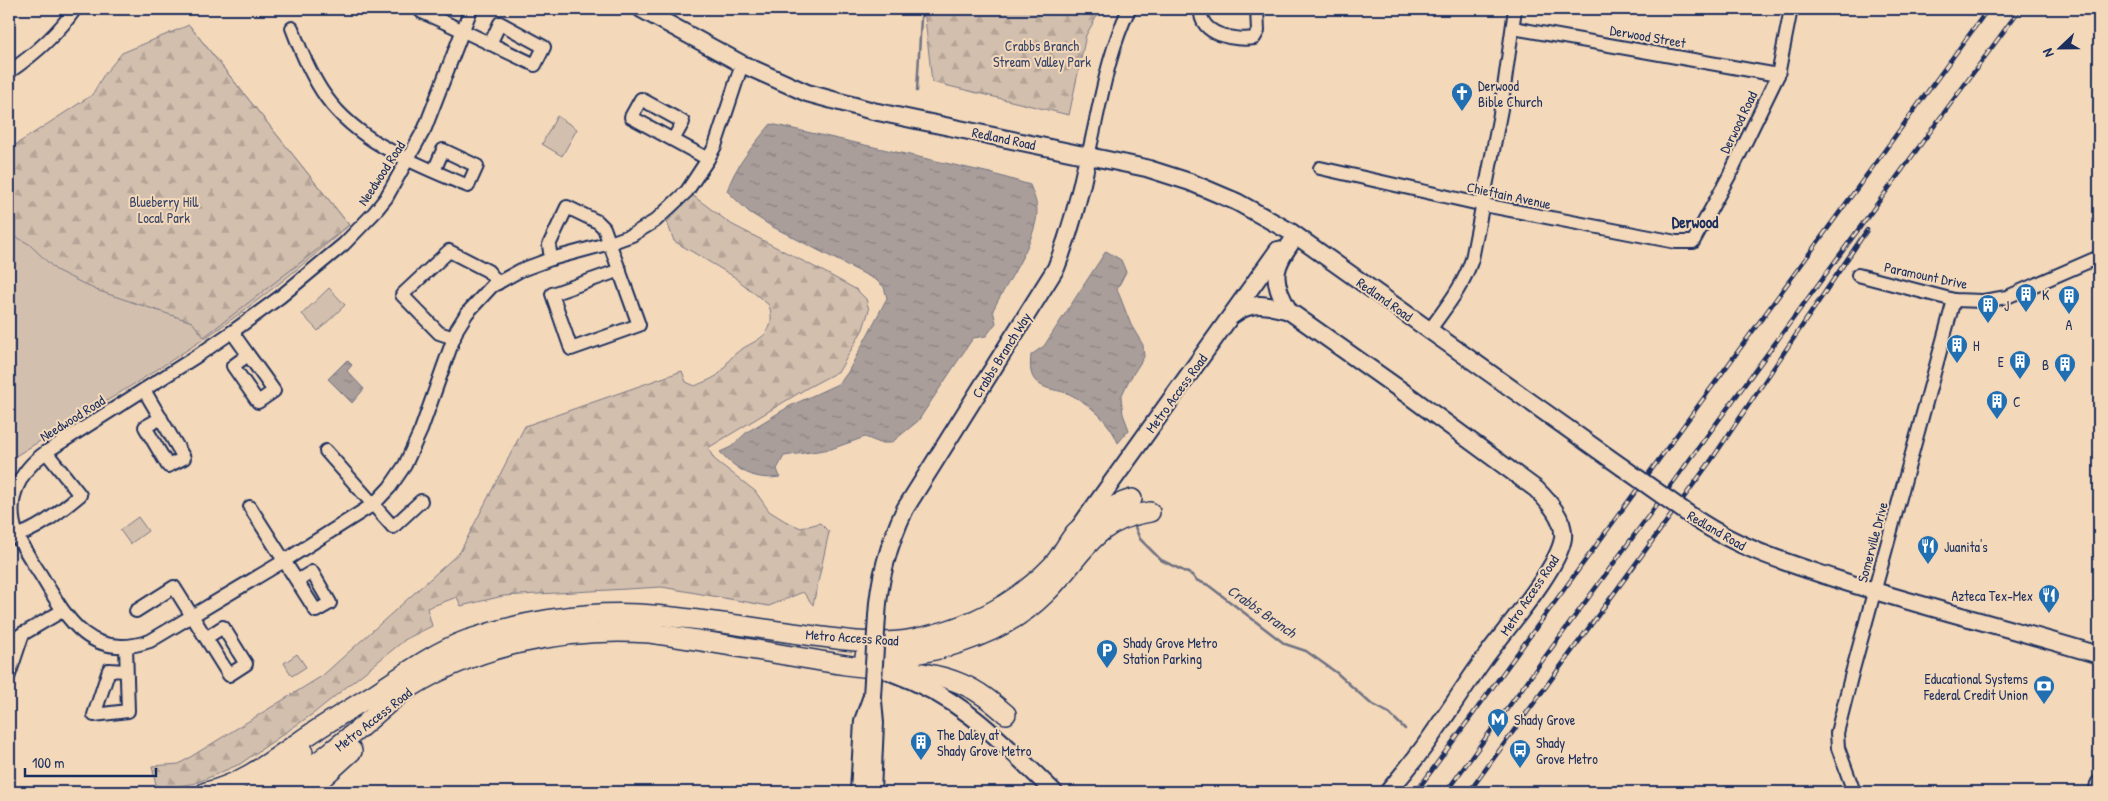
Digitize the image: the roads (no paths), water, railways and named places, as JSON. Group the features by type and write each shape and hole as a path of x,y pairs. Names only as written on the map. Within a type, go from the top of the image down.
{"highway":[{"path":"1076,533 1118,503 1132,499"},
{"path":"682,637 768,643 826,652 883,657 930,652 980,636 1005,623 1043,596 1061,578 1089,542 1107,527 1121,519 1150,512"},
{"name":"Metro Access Road","path":"255,792 367,698 411,670 465,641 550,618 635,614 858,640 893,642 912,640 967,624 990,615 1053,566 1076,533"},
{"name":"Metro Access Road","path":"282,792 396,698 427,678 460,662 553,636 585,632 634,632 682,637 750,650 881,670"},
{"path":"306,792 412,699 448,676 505,648"},
{"path":"881,670 927,673 962,684 990,699 1006,714"},
{"path":"206,792 226,786 256,771 338,715 367,698"}],"main road":[{"name":"Redland Road","path":"641,9 742,64 807,93 864,109 1146,168 1190,182 1237,202 1293,234 1720,535 1759,553 1874,591 2099,655"},
{"name":"Crabbs Branch Way","path":"872,792 875,723 872,696 877,616 880,582 895,531 909,503 1056,268 1079,204 1088,156"},
{"path":"1289,311 1280,296 1276,271 1278,262 1293,234"},
{"name":"Metro Access Road","path":"1076,533 1230,318 1293,234"},
{"path":"1230,318 1241,310 1257,304 1289,311"},
{"name":"Metro Access Road","path":"1289,311 1536,489 1550,503 1559,520 1563,536 1559,554 1528,600 1484,659 1426,745 1388,792"},
{"name":"Metro Access Road","path":"881,670 921,684 967,711 1054,792"},
{"name":"Crabbs Branch Way","path":"859,792 864,721 872,696"},
{"path":"2097,792 2099,784"}],"street":[{"path":"419,9 490,44"},
{"name":"Needwood Road","path":"471,9 426,128 409,160 380,205 344,244 232,332 34,460 22,473 14,495 13,537 62,611 74,627 87,636 107,645 126,647 150,641 194,617 284,562 374,504 390,487 405,465 421,430 454,338 467,313 498,283 521,270 551,259 610,243 632,234 655,221 687,191 708,159 715,146 742,64"},
{"name":"Crabbs Branch Way","path":"1088,156 1107,71 1121,26 1129,9"},
{"path":"1201,9 1200,13 1204,22 1212,30 1225,38 1243,40 1254,38 1258,31 1257,9"},
{"path":"1429,331 1454,299 1468,271 1484,205 1501,109 1515,9"},
{"name":"Derwood Road","path":"1693,242 1729,176 1778,75 1791,9"},
{"path":"9,72 35,55 61,29 71,10"},
{"path":"292,28 314,79 338,112 364,134 409,160 434,171"},
{"name":"Derwood Street","path":"1513,28 1778,75"},
{"path":"673,140 708,159"},
{"name":"Chieftain Avenue","path":"1320,168 1484,205 1676,242 1693,242"},
{"path":"551,259 549,245 567,207 601,224 610,243 620,270 639,325 571,349 552,294 620,270"},
{"path":"454,338 439,333 402,295 449,251 488,271 498,283"},
{"name":"Paramount Drive","path":"1858,276 1954,300 1983,301 2007,297 2099,257"},
{"name":"Somerville Drive","path":"1854,792 1838,748 1837,733 1954,300"},
{"path":"232,332 248,355"},
{"path":"144,390 161,418"},
{"path":"326,451 393,527 421,501"},
{"path":"13,537 44,523 80,495 46,452"},
{"path":"250,507 296,581"},
{"path":"136,611 174,587 206,638"},
{"path":"9,642 62,611"},
{"path":"9,675 23,633"},
{"path":"126,647 126,671"}],"water":[{"path":"771,124 990,173 1030,185 1036,201 1037,211 1036,223 1027,248 993,310 996,323 986,336 973,338 918,421 891,443 880,443 865,437 831,449 784,456 777,469 780,477 771,478 754,476 747,473 720,452 731,447 747,432 790,406 840,383 848,372 887,298 884,287 876,280 771,226 749,212 727,191 740,164"},
{"path":"1106,251 1121,260 1126,272 1117,289 1131,325 1143,345 1144,357 1121,397 1123,414 1129,430 1118,443 1110,428 1098,414 1077,398 1039,384 1033,378 1030,367 1031,355 1044,346"},
{"path":"347,360 352,365 347,371 364,389 352,403 328,379"}],"waterway":[{"name":"Crabbs Branch","path":"917,91 921,18 924,9"},
{"name":"Crabbs Branch","path":"1135,527 1140,539 1161,560 1208,585 1285,644 1306,651 1337,673 1370,703 1389,713 1405,729"}],"railway":[{"path":"1416,792 1988,9"},
{"path":"1446,792 2020,9"},
{"path":"1469,792 1712,459 1867,230"}],"place":[{"name":"Derwood Bible Church","path":"1462,112"},
{"name":"K","path":"2026,313"},
{"name":"A","path":"2069,315"},
{"name":"J","path":"1988,324"},
{"name":"H","path":"1957,364"},
{"name":"E","path":"2020,380"},
{"name":"B","path":"2065,383"},
{"name":"C","path":"1997,420"},
{"name":"Juanita's","path":"1928,565"},
{"name":"Azteca Tex-Mex","path":"2049,614"},
{"name":"Shady Grove Metro Station Parking","path":"1107,669"},
{"name":"Educational Systems Federal Credit Union","path":"2044,705"},
{"name":"Shady Grove","path":"1498,738"},
{"name":"The Daley at Shady Grove Metro","path":"921,761"},
{"name":"Shady Grove Metro","path":"1520,769"}],"district":[{"name":"Derwood","path":"1695,222"}],"park label":[{"name":"Crabbs Branch Stream Valley Park","path":"1042,54"},
{"name":"Blueberry Hill Local Park","path":"164,210"}]}
